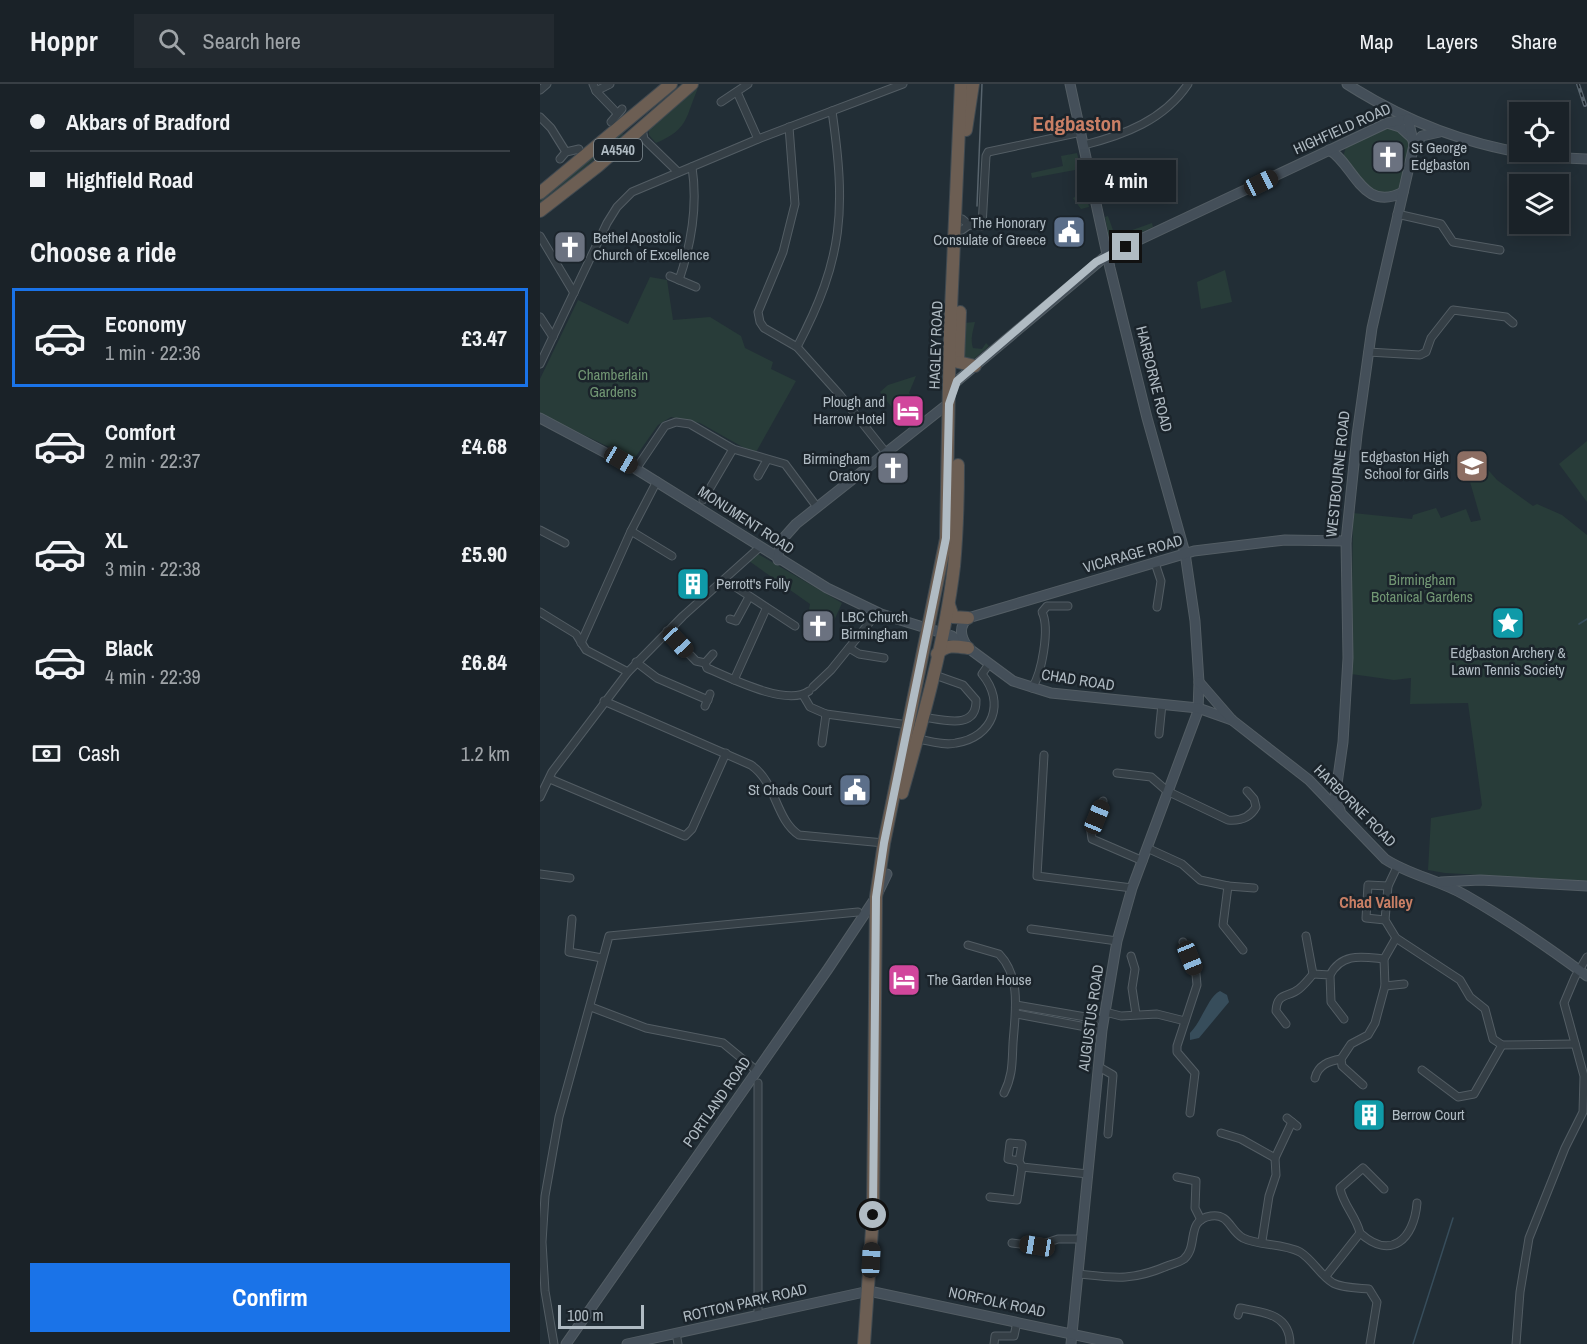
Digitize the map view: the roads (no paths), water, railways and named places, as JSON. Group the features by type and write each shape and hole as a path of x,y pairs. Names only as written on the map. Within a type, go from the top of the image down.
{"highway":[{"name":"A4540","path":"540,193 671,84"},
{"name":"A4540","path":"540,211 642,129 692,84"},
{"name":"HAGLEY ROAD","path":"953,402 958,362 968,86"},
{"name":"HAGLEY ROAD","path":"877,960 887,874 898,808 918,739 951,581 953,402 968,86"},
{"path":"958,362 975,366"},
{"name":"HAGLEY ROAD","path":"864,1344 869,1291 877,960 876,897 884,843 928,630 951,538"},
{"path":"928,630 938,615 943,591 951,581"},
{"path":"949,598 950,613 953,617 968,618"},
{"path":"937,654 944,647 953,645 968,648"},
{"path":"909,724 918,717 923,717"}],"main road":[{"name":"HARBORNE ROAD","path":"1070,84 1107,255 1147,418 1185,554 1195,621 1199,682 1195,713 1221,715 1232,720"},
{"path":"1347,84 1408,119 1442,132 1519,153 1587,159"},
{"path":"1408,119 1413,142"},
{"name":"HIGHFIELD ROAD","path":"957,381 1107,255 1386,123 1408,119"},
{"path":"1386,123 1400,127 1413,142"},
{"path":"1413,142 1422,136 1442,132"},
{"path":"1341,159 1349,142"},
{"name":"WESTBOURNE ROAD","path":"1331,798 1343,742 1348,658 1346,541 1368,352 1413,142"},
{"path":"1329,150 1341,159 1351,176 1368,191 1390,198 1403,192"},
{"path":"778,560 780,542 795,524 953,402"},
{"name":"MONUMENT ROAD","path":"540,418 657,481 778,560 827,588 878,612 928,630 942,632"},
{"name":"VICARAGE ROAD","path":"968,618 1185,554 1285,540 1346,541"},
{"path":"760,547 780,542"},
{"path":"968,618 963,622 961,632 968,648"},
{"name":"CHAD ROAD","path":"942,632 1013,681 1032,688 1081,698 1162,704 1195,713"},
{"name":"HARBORNE ROAD","path":"1199,682 1232,720 1331,798 1374,849 1397,867 1439,882 1528,934 1583,973"},
{"name":"AUGUSTUS ROAD","path":"1071,1344 1074,1334 1103,1021 1117,941 1132,888 1195,713"},
{"name":"PORTLAND ROAD","path":"566,1344 876,897 887,874"},
{"path":"1439,882 1480,880 1587,886"},
{"name":"ROTTON PARK ROAD","path":"627,1344 869,1291"},
{"name":"NORFOLK ROAD","path":"869,1291 1118,1344"}],"street":[{"path":"540,90 548,84"},
{"path":"595,88 610,84"},
{"path":"721,102 748,84"},
{"path":"540,364 617,207 632,192 758,139 903,84"},
{"path":"1084,145 1112,138 1150,120 1171,105 1188,84"},
{"path":"595,88 619,111 611,122"},
{"path":"737,92 758,139"},
{"path":"797,346 826,285 838,238 841,171 832,111"},
{"path":"540,117 551,128 566,152"},
{"path":"789,127 795,204 791,226 758,316 764,328 797,346 887,454"},
{"path":"642,129 644,139 678,172"},
{"path":"964,225 982,226 988,152 1082,132"},
{"path":"566,152 571,153 579,149"},
{"path":"560,159 566,152"},
{"path":"679,279 689,251 695,213 696,191 692,167"},
{"path":"1397,214 1442,224 1453,242 1500,250"},
{"path":"545,238 574,294"},
{"path":"670,276 696,287"},
{"path":"1368,352 1420,355 1425,352 1431,338 1453,310 1495,318 1506,317 1513,323"},
{"path":"540,316 553,337"},
{"path":"636,469 663,428 673,422 697,427 733,449 785,464 817,507"},
{"path":"703,500 733,449"},
{"path":"758,476 767,460"},
{"path":"581,643 631,531 657,481"},
{"path":"540,530 566,543"},
{"path":"631,531 672,556"},
{"path":"540,797 604,701 636,662 760,547"},
{"path":"655,558 661,550"},
{"path":"1155,564 1161,581 1157,607"},
{"path":"725,580 795,626"},
{"path":"730,619 736,621 748,597"},
{"path":"1032,688 1040,670 1046,619 1042,612 1040,597"},
{"path":"1042,612 1047,606 1068,606"},
{"path":"734,680 766,609"},
{"path":"540,612 567,628 586,650 628,672"},
{"path":"667,632 696,660 705,663 707,668 734,680 776,694 805,692 825,678 878,612"},
{"path":"849,648 859,654 884,658"},
{"path":"705,663 713,654"},
{"path":"636,662 657,678 708,700"},
{"path":"918,739 954,744 979,735 987,728 996,710 995,697 982,674 988,664"},
{"path":"923,717 968,720 974,716 976,708 976,700 963,685 932,674"},
{"path":"805,692 810,707 826,714 909,724"},
{"path":"604,701 726,753 761,772 769,782 789,825 799,835 884,843"},
{"path":"1159,734 1162,704"},
{"path":"822,743 826,714"},
{"path":"550,779 685,836 692,829 726,753"},
{"path":"1044,755 1036,876 1132,888"},
{"path":"1117,773 1151,777 1167,790 1220,818 1236,820 1252,814 1256,807 1254,799 1247,791"},
{"path":"1103,801 1091,832 1092,839 1143,861"},
{"path":"1147,848 1182,864 1200,880 1228,886 1254,888"},
{"path":"540,874 566,878 564,867"},
{"path":"1397,867 1388,886 1385,920 1396,938 1460,980 1470,997 1485,1009 1493,1038 1502,1045 1575,1044"},
{"path":"1385,920 1366,918 1368,885 1388,886"},
{"path":"1228,886 1223,925 1243,950"},
{"path":"554,1344 545,1291 542,1242 545,1196 559,1117 591,1007 606,940 614,934 858,912"},
{"path":"572,919 569,952 602,958"},
{"path":"1030,929 1117,941"},
{"path":"1306,936 1313,974"},
{"path":"1315,1078 1317,1070 1341,1059 1351,1044 1368,1035 1375,1023 1385,986 1384,959 1396,938"},
{"path":"1183,942 1196,974 1197,985 1177,1052 1195,1073 1190,1113"},
{"path":"969,945 1002,957 1015,992 1017,1014 1013,1045 1014,1064 1011,1080 1004,1093"},
{"path":"1131,956 1135,969 1132,988 1136,1014"},
{"path":"1344,1019 1330,1002 1330,975 1334,968 1351,957 1384,959"},
{"path":"1516,1344 1520,1292 1529,1238 1565,1148 1583,1112 1584,1076 1564,1003 1583,973 1587,957"},
{"path":"1313,974 1330,975"},
{"path":"1286,1024 1276,1011 1276,1003 1286,993 1298,990 1313,974"},
{"path":"1385,986 1404,984"},
{"path":"1016,1005 1103,1021"},
{"path":"591,1007 646,1028 723,1043 757,1071"},
{"path":"1017,1014 1103,1021 1136,1014 1157,1014 1185,1021"},
{"path":"1422,1070 1458,1097 1474,1094 1502,1045"},
{"path":"1341,1059 1342,1066 1363,1085"},
{"path":"1099,1067 1113,1075 1108,1134"},
{"path":"758,1083 758,1314"},
{"path":"1262,1241 1269,1196 1276,1175 1275,1158 1292,1122"},
{"path":"1221,1133 1241,1139 1275,1158"},
{"path":"990,1197 1017,1200 1021,1164 1088,1174"},
{"path":"1384,1189 1363,1168 1341,1188 1343,1200 1357,1222 1360,1233 1371,1244 1386,1246 1401,1242 1411,1227 1417,1203"},
{"path":"1177,1177 1196,1181 1195,1208 1201,1220"},
{"path":"1078,1274 1136,1278 1177,1262 1188,1253 1194,1226 1210,1216 1220,1216 1227,1219 1240,1236 1300,1253 1334,1284 1369,1289 1377,1302 1370,1344"},
{"path":"1326,1276 1360,1233"},
{"path":"1012,1243 1037,1246 1058,1239 1082,1239"},
{"path":"1238,1315 1240,1308 1277,1316 1287,1328 1290,1344"},
{"path":"994,1344 995,1336 1014,1336 1017,1322"},
{"path":"676,1333 678,1344"}],"water":[{"path":"1220,991 1227,995 1229,1002 1199,1038 1190,1040 1190,1033 1212,998"}],"waterway":[{"path":"1579,624 1587,619"},
{"path":"1413,1344 1453,1218"}],"tram line":[{"path":"977,206 982,84"}],"railway":[{"path":"1578,84 1585,105"}],"place":[{"name":"St George Edgbaston","path":"1388,157"},
{"name":"The Honorary Consulate of Greece","path":"1069,232"},
{"name":"Bethel Apostolic Church of Excellence","path":"570,247"},
{"name":"Plough and Harrow Hotel","path":"908,411"},
{"name":"Edgbaston High School for Girls","path":"1472,466"},
{"name":"Birmingham Oratory","path":"893,468"},
{"name":"Perrott's Folly","path":"693,584"},
{"name":"Edgbaston Archery & Lawn Tennis Society","path":"1508,623"},
{"name":"LBC Church Birmingham","path":"818,626"},
{"name":"St Chads Court","path":"855,790"},
{"name":"The Garden House","path":"904,980"},
{"name":"Berrow Court","path":"1369,1115"}],"district":[{"name":"Edgbaston","path":"1077,124"},
{"name":"Chad Valley","path":"1376,902"}],"park label":[{"name":"Chamberlain Gardens","path":"613,384"},
{"name":"Birmingham Botanical Gardens","path":"1422,588"}]}
